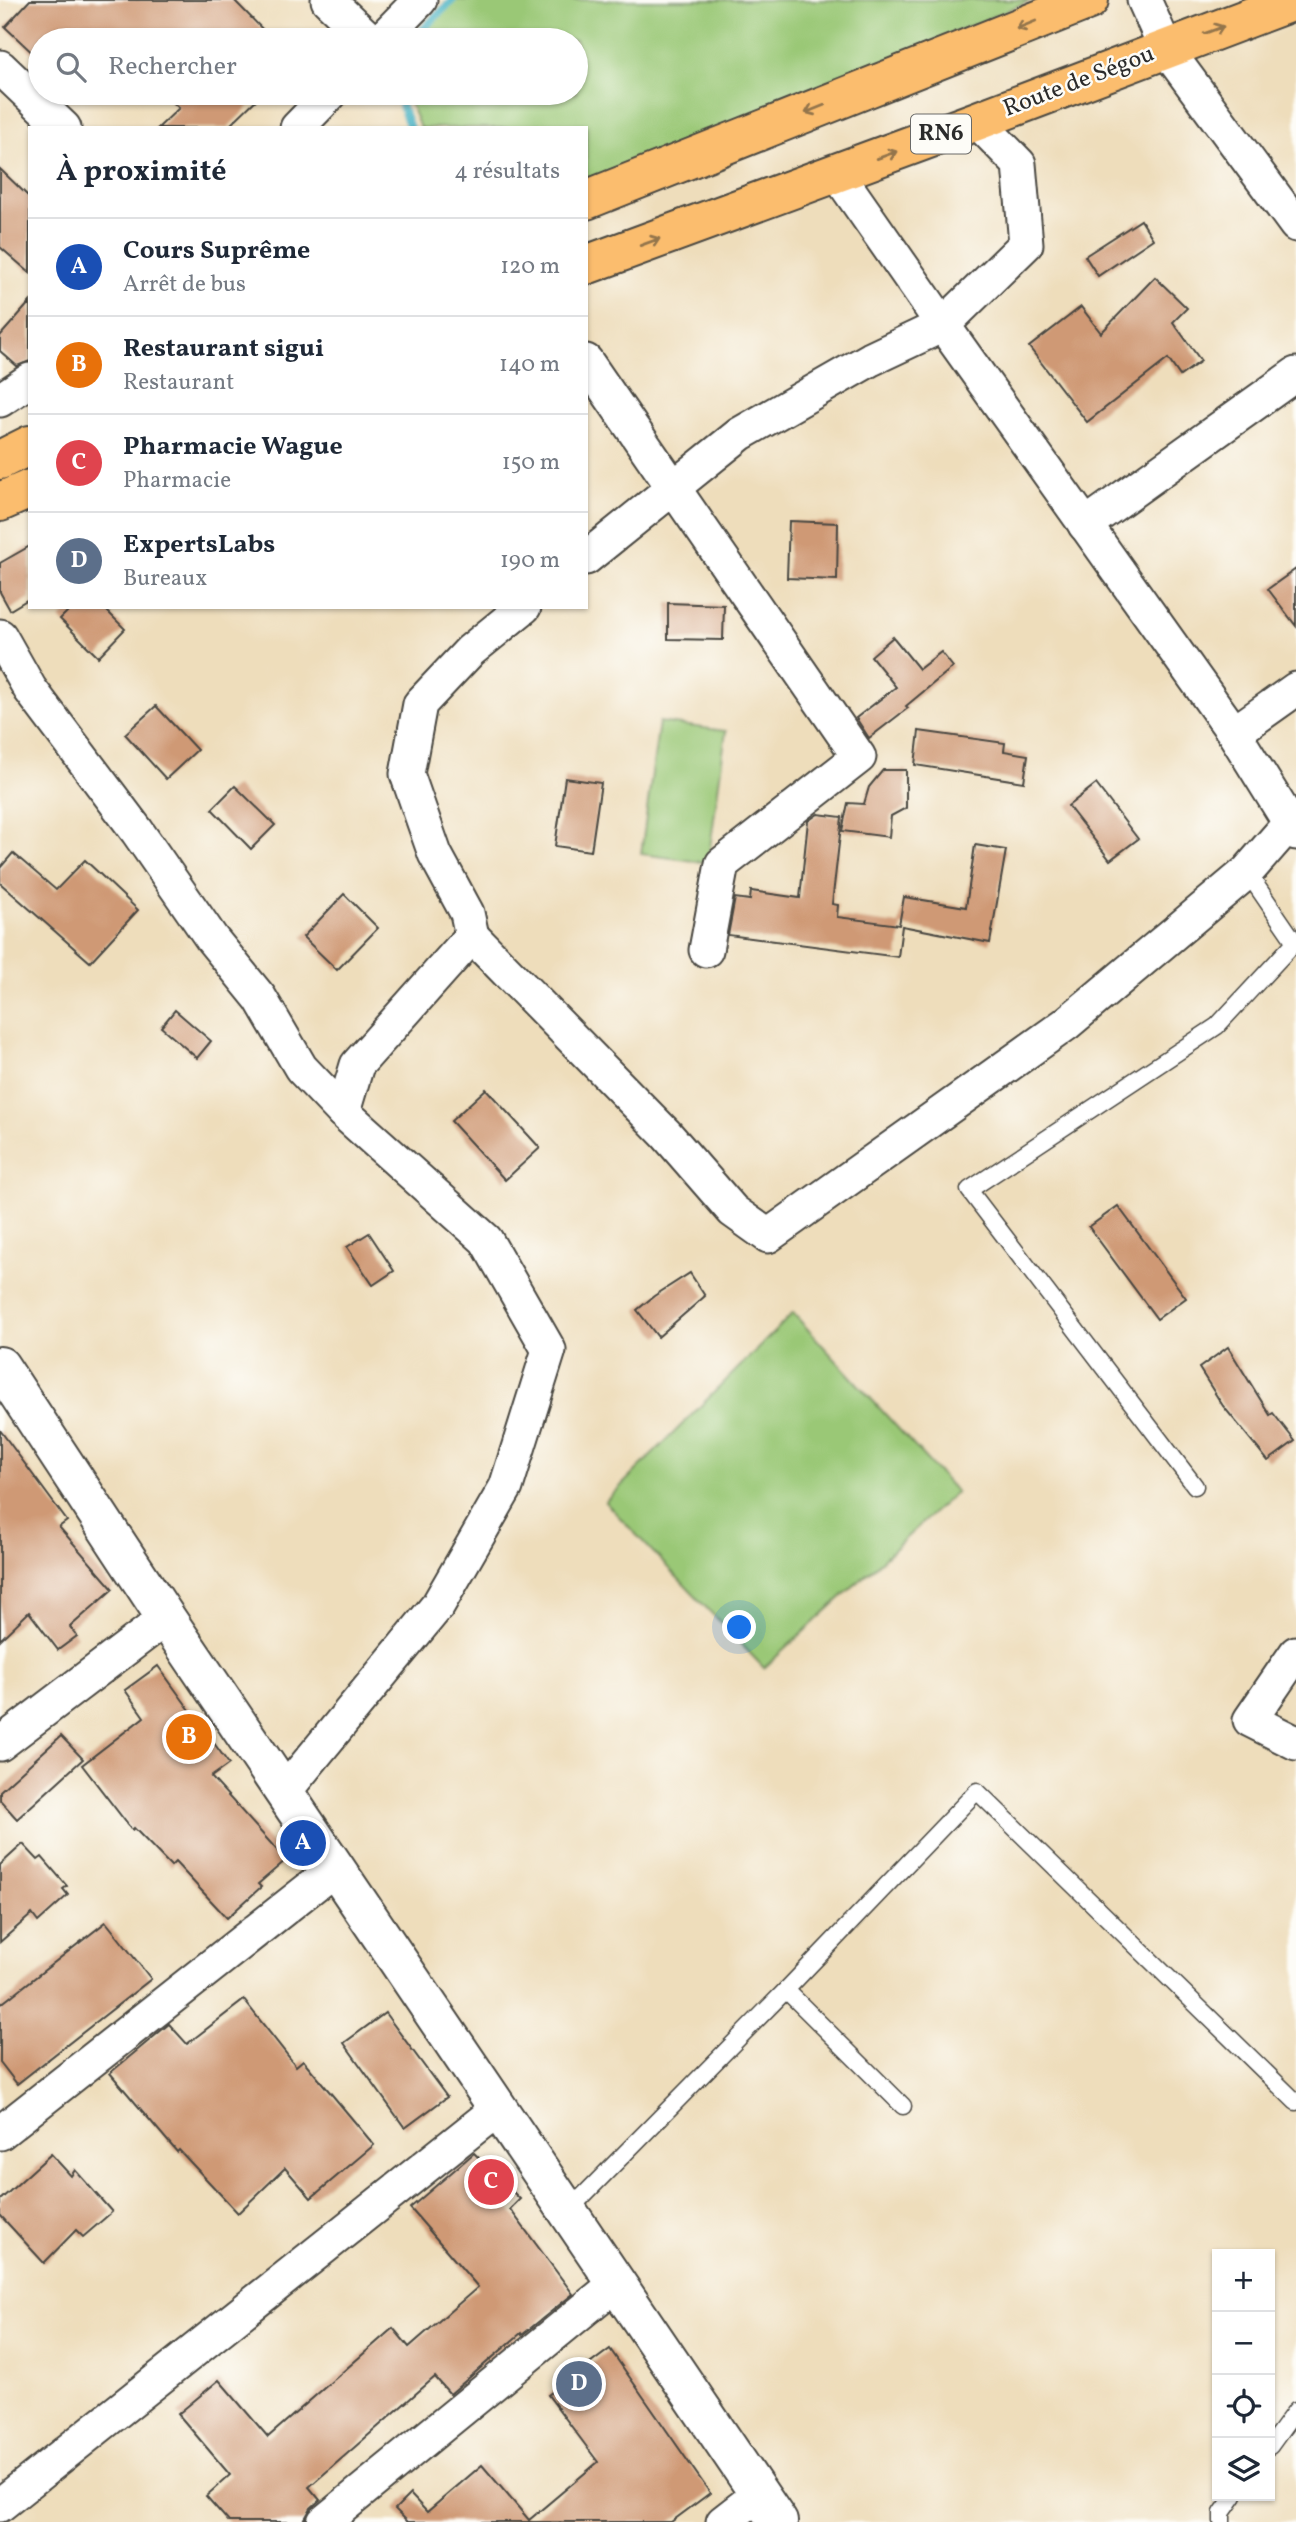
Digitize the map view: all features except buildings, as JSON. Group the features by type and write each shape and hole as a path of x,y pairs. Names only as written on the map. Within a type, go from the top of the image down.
{"highway":[{"path":"588,199 1089,0"},
{"name":"Route de Ségou","path":"588,264 1296,0"},
{"path":"0,460 28,446"},
{"path":"0,502 28,490"}],"street":[{"path":"328,0 357,28"},
{"path":"393,28 420,0"},
{"path":"1144,0 1166,48 1296,225"},
{"path":"0,66 28,93"},
{"path":"40,105 62,126"},
{"path":"299,126 319,105"},
{"path":"588,556 740,434 871,359 943,325 1026,244 1019,164 977,121"},
{"path":"522,609 470,651 420,704 407,774 435,854 467,913 472,936 657,1125 733,1212 768,1236 1066,1024 1247,872 1293,828 1234,733 837,173"},
{"path":"588,364 859,757 722,864 705,950"},
{"path":"1085,525 1296,374"},
{"path":"0,400 28,381"},
{"path":"0,636 30,689 137,831 212,939 260,998 302,1068 343,1112 486,1240 549,1350 506,1487 438,1605 285,1791"},
{"path":"1234,733 1296,689"},
{"path":"343,1112 357,1065 472,936"},
{"path":"1,1369 166,1618 769,2508 723,2522"},
{"path":"0,1744 166,1618"},
{"path":"1296,1653 1250,1720 1296,1743"},
{"path":"0,2133 337,1867"},
{"path":"0,2504 499,2108"},
{"path":"324,2522 618,2282"}],"lane":[{"path":"1195,1486 969,1190 1217,1026 1296,943 1247,872"},
{"path":"569,2210 977,1791 1296,2102"},
{"path":"786,1990 903,2106"},
{"path":"1275,2439 1296,2410"},
{"path":"1222,2522 1222,2513 1230,2501"}],"green space":[{"path":"454,0 1032,0 588,187 588,126 419,126 411,105 588,105 588,28 427,28"},
{"path":"659,722 726,731 708,863 641,854"},
{"path":"793,1313 956,1492 764,1668 605,1502"}],"waterway":[{"path":"424,28 453,0"},
{"path":"401,105 409,126"}],"place":[{"name":"Restaurant sigui","path":"189,1737"},
{"name":"Cours Suprême","path":"303,1843"},
{"name":"Pharmacie Wague","path":"491,2182"},
{"name":"ExpertsLabs","path":"579,2384"}]}
